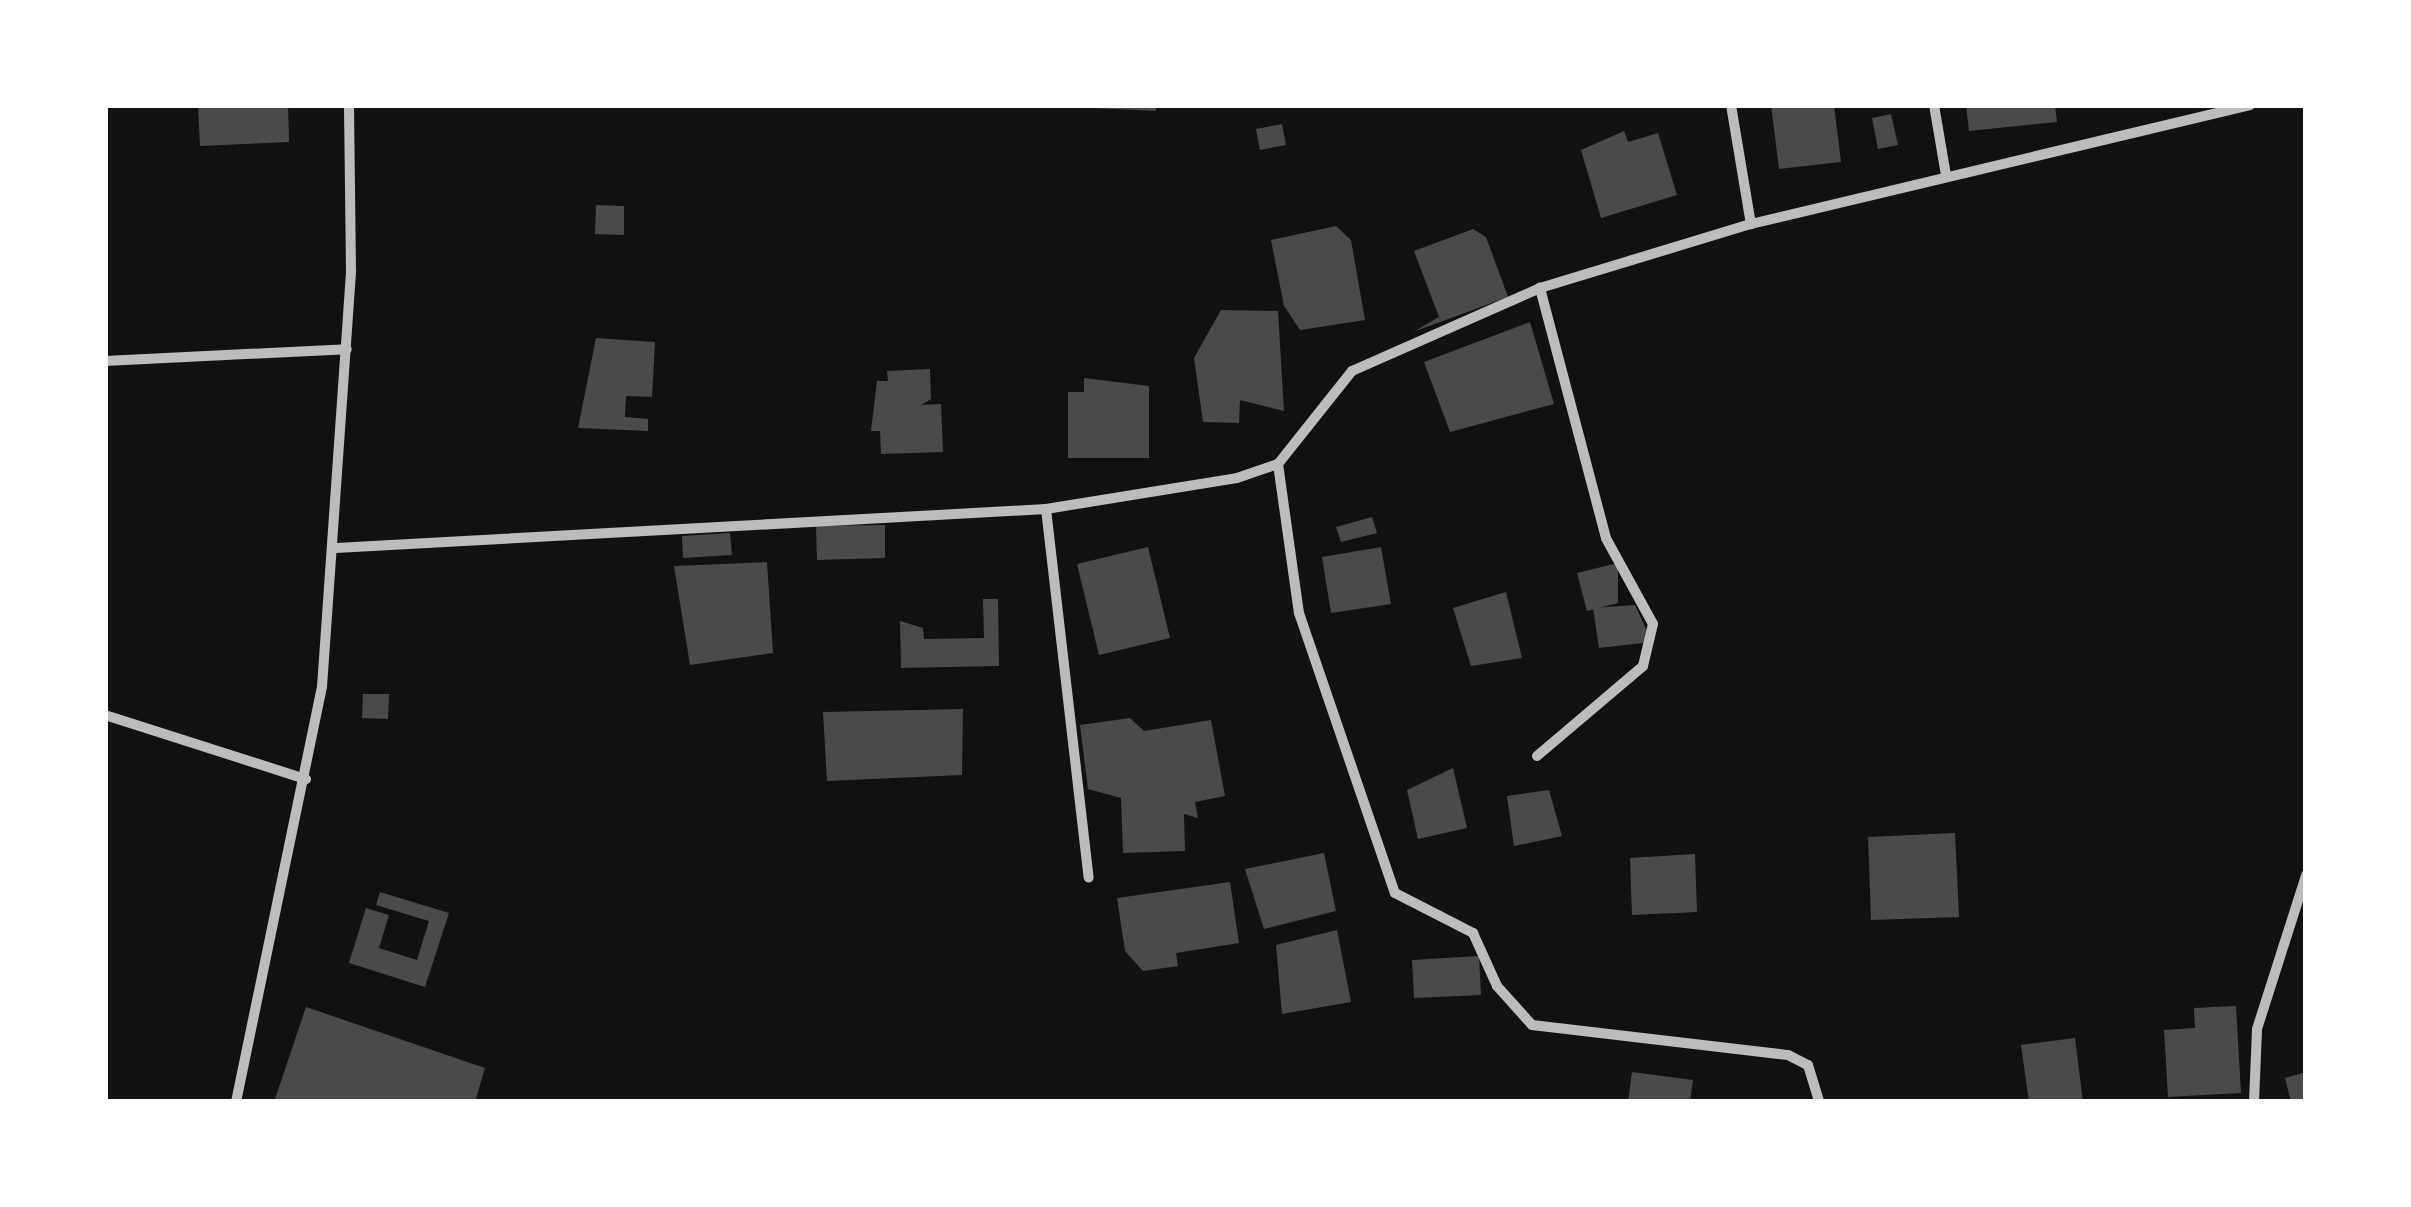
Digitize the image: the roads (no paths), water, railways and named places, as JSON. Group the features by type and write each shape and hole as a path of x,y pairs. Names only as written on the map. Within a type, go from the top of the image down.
{"street":[{"path":"236,1102 306,779 336,548 347,349 349,105"},
{"path":"1731,105 1751,224"},
{"path":"1934,105 1946,175"},
{"path":"336,548 1046,509 1278,464 1352,371 1540,288 1751,224 2250,105"},
{"path":"1537,756 1644,666 1653,624 1606,538 1540,288"},
{"path":"105,361 347,349"},
{"path":"1278,464 1298,613 1395,893 1472,933 1497,986 1532,1024 1788,1055 1808,1065 1819,1102"},
{"path":"1046,509 1090,878"},
{"path":"105,715 306,779"},
{"path":"2254,1102 2257,1029 2306,875"}]}
